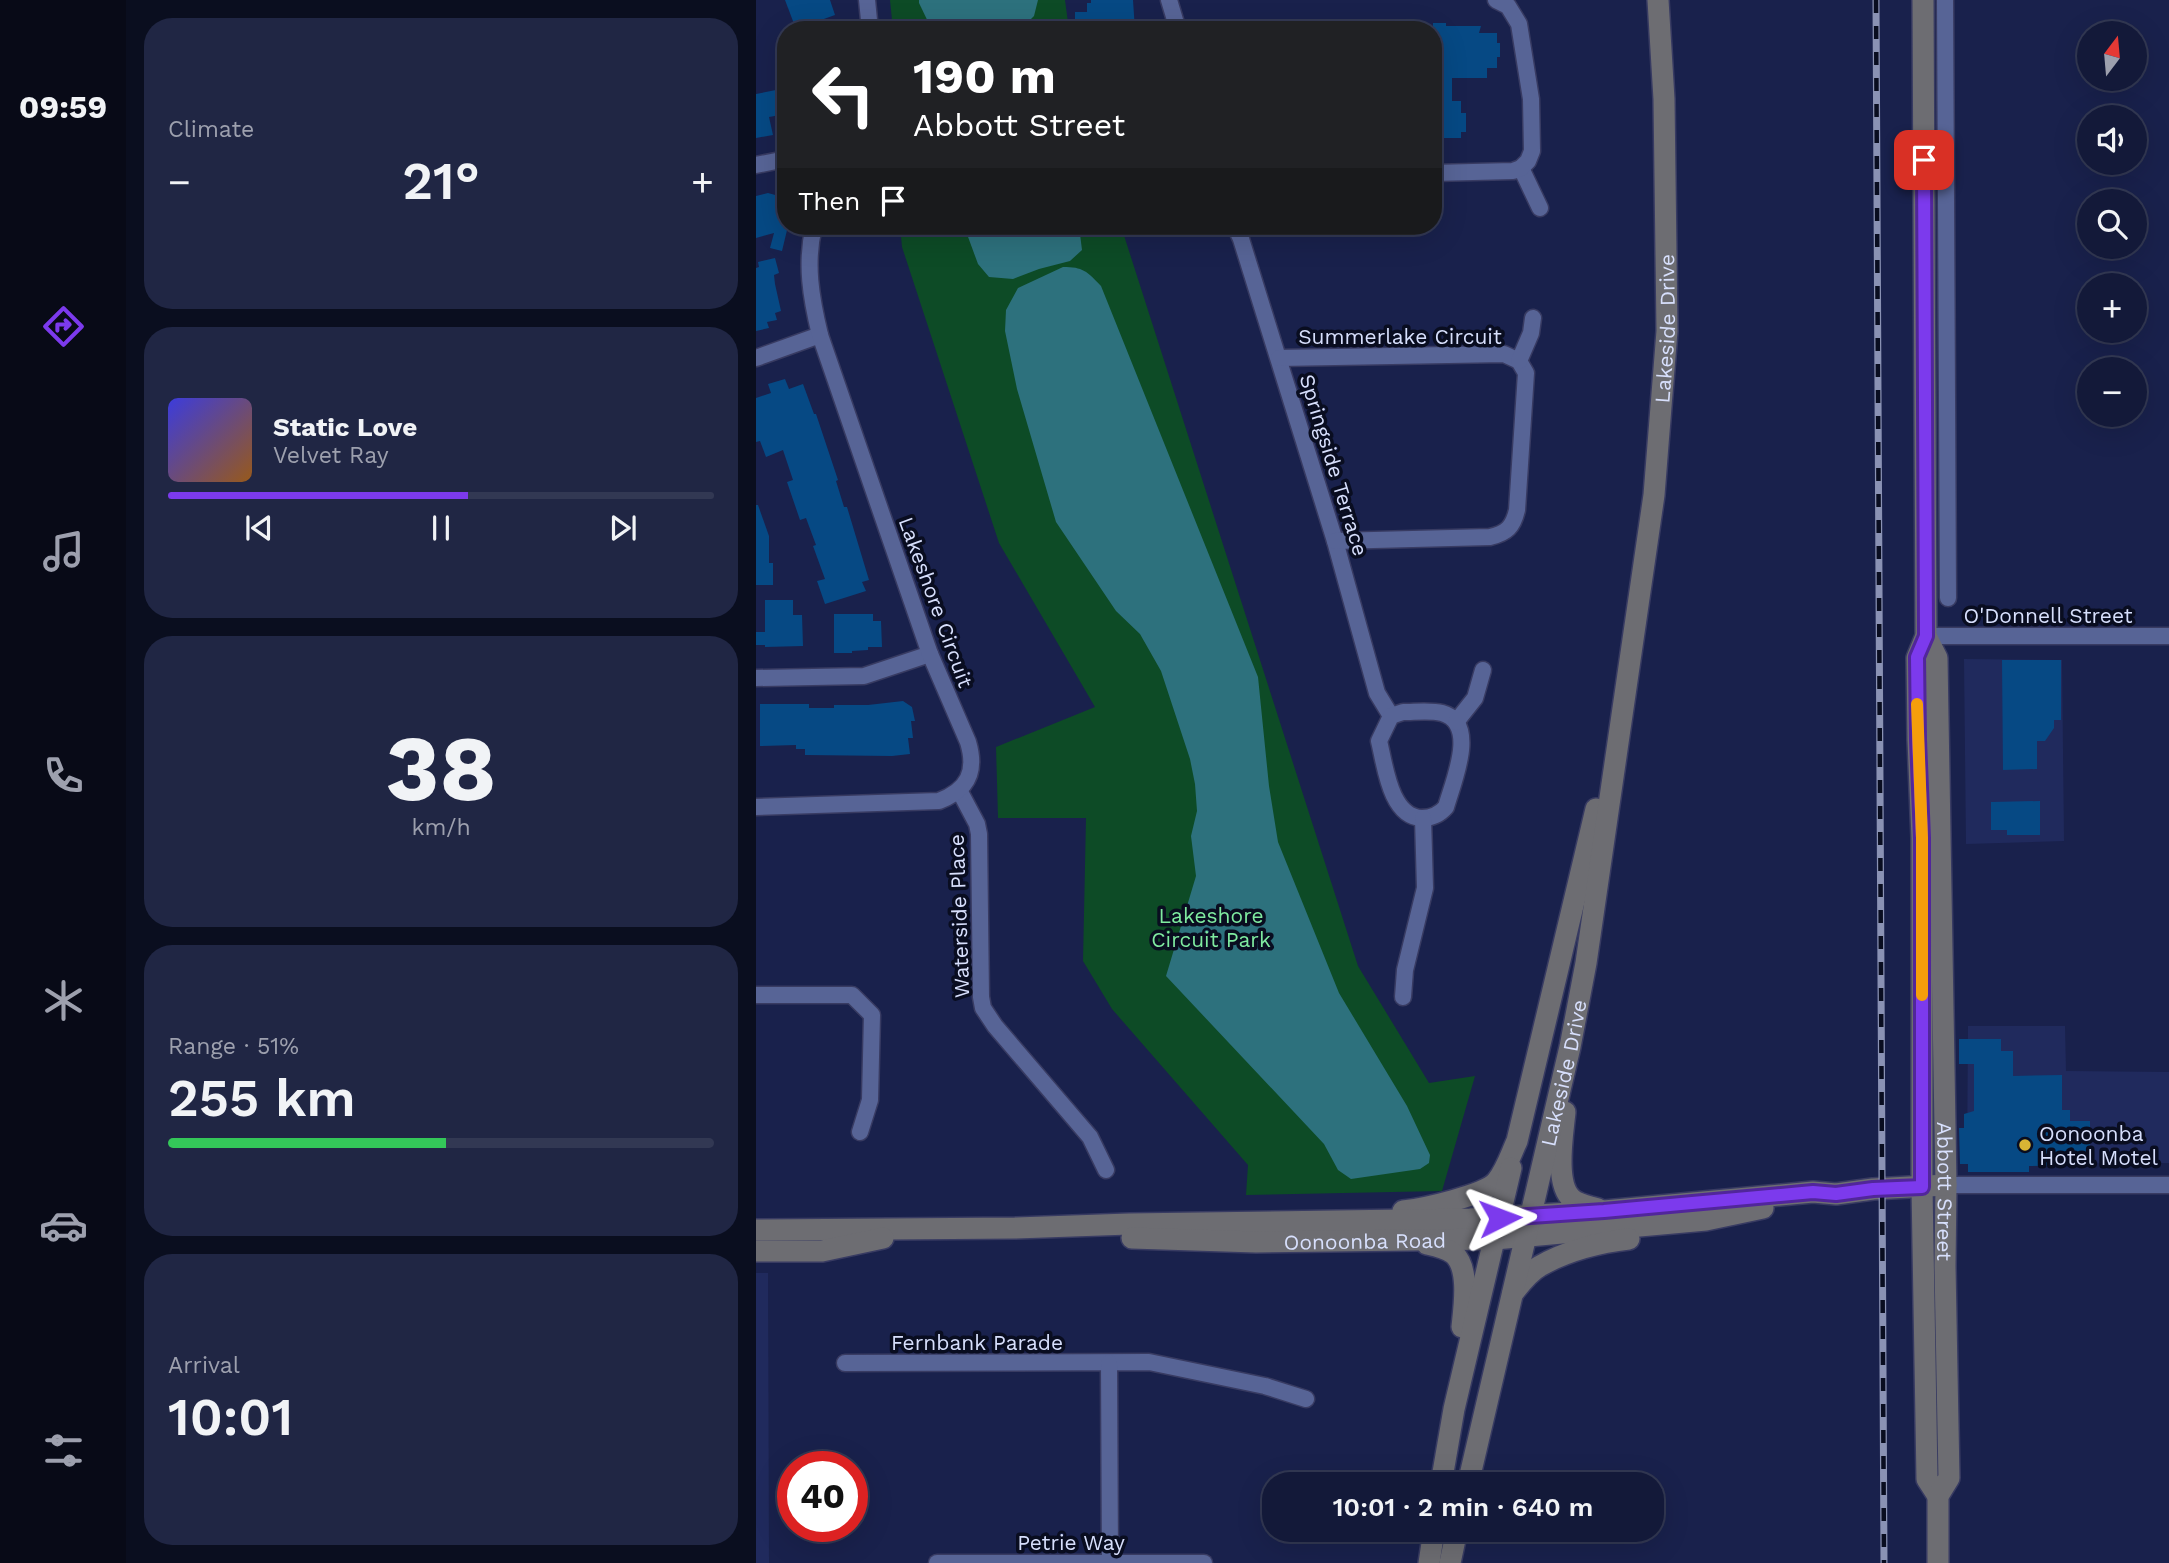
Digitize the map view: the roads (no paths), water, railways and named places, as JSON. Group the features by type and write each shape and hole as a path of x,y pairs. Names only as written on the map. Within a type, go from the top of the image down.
{"street":[{"path":"867,0 869,21"},
{"path":"1169,0 1175,21"},
{"path":"1442,173 1503,172 1521,168 1532,151 1529,87 1519,23 1508,6 1496,0"},
{"name":"Lakeside Drive","path":"1471,1472 1570,1047 1586,963 1654,495 1667,331 1664,99 1658,0"},
{"name":"Abbott Street","path":"1923,0 1935,186"},
{"name":"Abbott Street","path":"1945,0 1935,186 1935,304 1925,433 1936,556 1948,598"},
{"path":"756,165 777,161"},
{"path":"1521,168 1540,208"},
{"name":"Lakeshore Circuit","path":"812,235 808,273 812,305 820,335 930,654 972,755 967,781 959,790"},
{"name":"Springside Terrace","path":"1239,235 1335,541 1377,693 1391,716"},
{"name":"Abbott Street","path":"1935,304 1947,433 1926,636 1917,657 1922,838 1922,1187 1927,1479 1938,1496"},
{"name":"Summerlake Circuit","path":"1519,361 1531,333 1533,318"},
{"path":"756,358 820,335"},
{"name":"Summerlake Circuit","path":"1279,358 1504,354 1519,361 1526,373 1517,510 1515,520 1508,530 1490,537 1335,541"},
{"path":"1925,433 1947,433"},
{"name":"Abbott Street","path":"1926,636 1937,658 1946,1185 1949,1478 1938,1496 1938,1563"},
{"name":"O'Donnell Street","path":"1926,636 2169,636"},
{"path":"756,678 864,676 930,654"},
{"name":"Lakeside Drive","path":"1443,1472 1454,1409 1631,657"},
{"path":"1456,722 1475,698 1483,670"},
{"path":"1403,712 1443,713 1456,722 1462,732 1463,743 1446,807 1440,813 1423,818 1410,816 1400,808 1393,794 1379,741 1391,716 1403,712"},
{"path":"756,807 939,801 959,790"},
{"name":"Waterside Place","path":"959,790 977,824 979,834 980,981 984,1008 995,1027 1090,1137 1106,1170"},
{"path":"1402,997 1405,970 1425,888 1423,818"},
{"path":"756,995 852,995 872,1015 870,1100 860,1132"},
{"path":"1570,1047 1561,1168 1564,1188 1570,1198 1604,1211"},
{"name":"Lakeside Drive","path":"1331,1222 1412,1210 1455,1200 1490,1187 1497,1182 1517,1141"},
{"path":"1946,1185 2169,1185"},
{"name":"Oonoonba Road","path":"1528,1226 1604,1211 1813,1192 1836,1194 1946,1185"},
{"name":"Oonoonba Road","path":"1015,1228 1127,1237 1256,1242 1410,1241 1497,1228 1706,1220 1757,1209 1817,1202 1836,1194"},
{"path":"1510,1298 1527,1276 1539,1266 1576,1250 1616,1240 1646,1237 1706,1220"},
{"name":"Oonoonba Road","path":"756,1230 1331,1222 1497,1228"},
{"name":"Oonoonba Road","path":"756,1251 822,1251 930,1229"},
{"path":"1410,1241 1444,1248 1461,1263 1465,1300 1454,1409"},
{"name":"Fernbank Parade","path":"845,1363 1149,1362 1265,1387 1306,1399"},
{"path":"1109,1363 1110,1563"},
{"path":"1429,1563 1432,1542"},
{"path":"1450,1563 1454,1542"},
{"name":"Petrie Way","path":"937,1563 1204,1563"}],"railway":[{"path":"1876,0 1884,1563"}],"place":[{"name":"Oonoonba Hotel Motel","path":"2025,1145"}],"park label":[{"name":"Lakeshore Circuit Park","path":"1211,927"}]}
